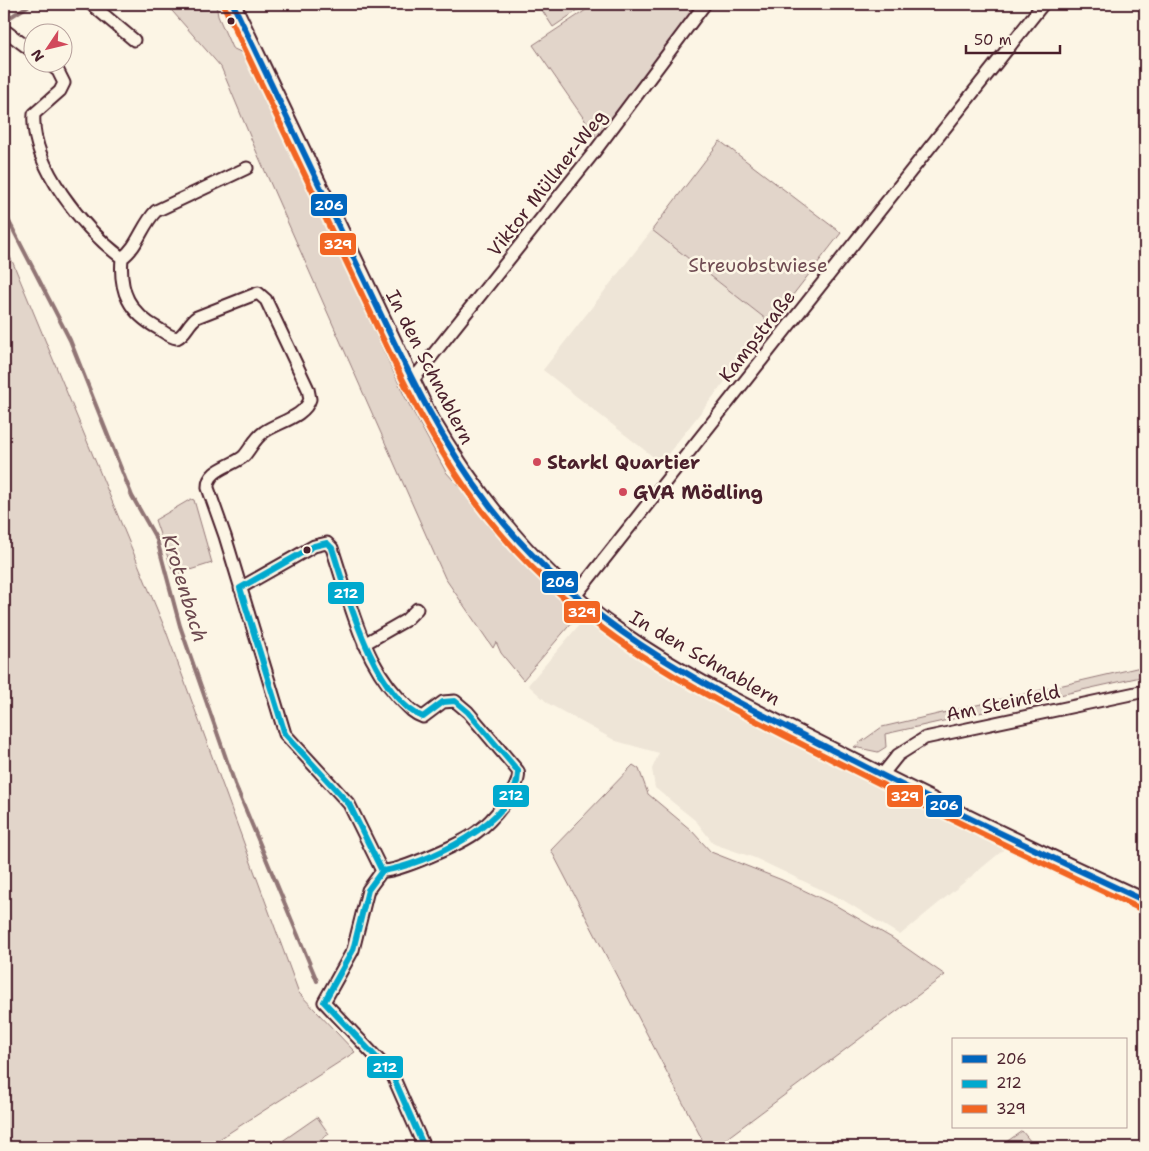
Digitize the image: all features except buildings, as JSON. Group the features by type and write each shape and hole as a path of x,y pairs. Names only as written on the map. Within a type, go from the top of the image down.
{"street":[{"path":"92,4 134,40"},
{"name":"Viktor Müllner-Weg","path":"412,381 595,151 705,4"},
{"name":"Kampstraße","path":"575,596 1043,4"},
{"name":"In den Schnablern","path":"238,6 412,381 447,446 488,505 538,562 575,596 619,632 709,687 882,775 1072,868 1145,901"},
{"path":"8,32 22,43"},
{"path":"58,72 64,83 60,90 34,114 35,129 44,163 85,223 122,258"},
{"path":"247,168 156,211 146,223 132,249 122,258 120,272 126,293 135,312 146,322 174,338 182,335 189,323 197,317 253,293 262,295 308,389 310,399 306,408 264,432 242,457 219,470 208,482 210,494 225,536 285,734 353,809 382,872"},
{"path":"240,588 314,546 327,543 332,548 357,629 386,684 417,715 426,716 443,702 455,701 468,712 508,757 519,776 516,786 479,831 402,867 382,872 368,890 352,950 324,1002 392,1074 424,1147"},
{"path":"364,644 406,620 417,609"},
{"name":"Am Steinfeld","path":"882,775 898,755 924,738 1145,690"}],"shaded area":[{"path":"652,230 771,323 661,463 543,370"},
{"path":"585,618 624,649 696,692 1007,847 900,935 843,900 755,858 714,844 696,821 655,788 652,769 659,753 616,741 549,704 528,685"}],"green space":[{"path":"166,4 216,4 218,16 232,48 245,54 405,397 446,472 557,596 579,614 523,680 501,653 496,642 493,648 445,578 257,153 221,67"},
{"path":"538,4 583,4 584,6 553,27"},
{"path":"595,4 698,4 598,139 533,45"},
{"name":"Streuobstwiese","path":"720,141 841,233 771,323 652,230"},
{"path":"4,245 166,631 299,993 355,1052 207,1147 4,1147"},
{"path":"191,499 194,500 212,563 174,575 155,520"},
{"path":"1145,666 1145,676 885,734 886,747 878,752 854,747 882,727"},
{"path":"633,765 639,769 648,794 691,830 711,852 782,880 835,905 892,938 945,975 715,1147 706,1147 551,850"},
{"path":"317,1117 329,1134 309,1147 284,1147 281,1142"},
{"path":"1022,1131 1035,1147 999,1147"}],"waterway":[{"name":"Krotenbach","path":"4,21 31,4"},
{"name":"Krotenbach","path":"4,212 70,340 132,496 157,540 180,626 235,784 317,981"}],"transit line":[{"name":"206","path":"233,4 391,336 436,423 470,479 490,506 527,549 565,587 648,650 738,702 913,790 1145,901"},
{"name":"329","path":"225,8 413,400 463,485 483,512 521,556 560,594 602,628 645,658 690,685 737,711 913,800 1141,909"},
{"name":"212","path":"240,588 314,546 327,543 332,548 354,617 365,643 390,689 406,706 423,717 443,702 455,701 468,712 518,771 514,789 503,807 487,823 466,838 444,850 421,860 382,871"},
{"name":"212","path":"240,588 285,734 349,804 382,871"},
{"name":"212","path":"324,1002 353,950 368,890 382,871"},
{"name":"212","path":"324,1002 392,1074 424,1147"}],"place":[{"name":"Starkl Quartier","path":"537,462"},
{"name":"GVA Mödling","path":"623,492"}]}
